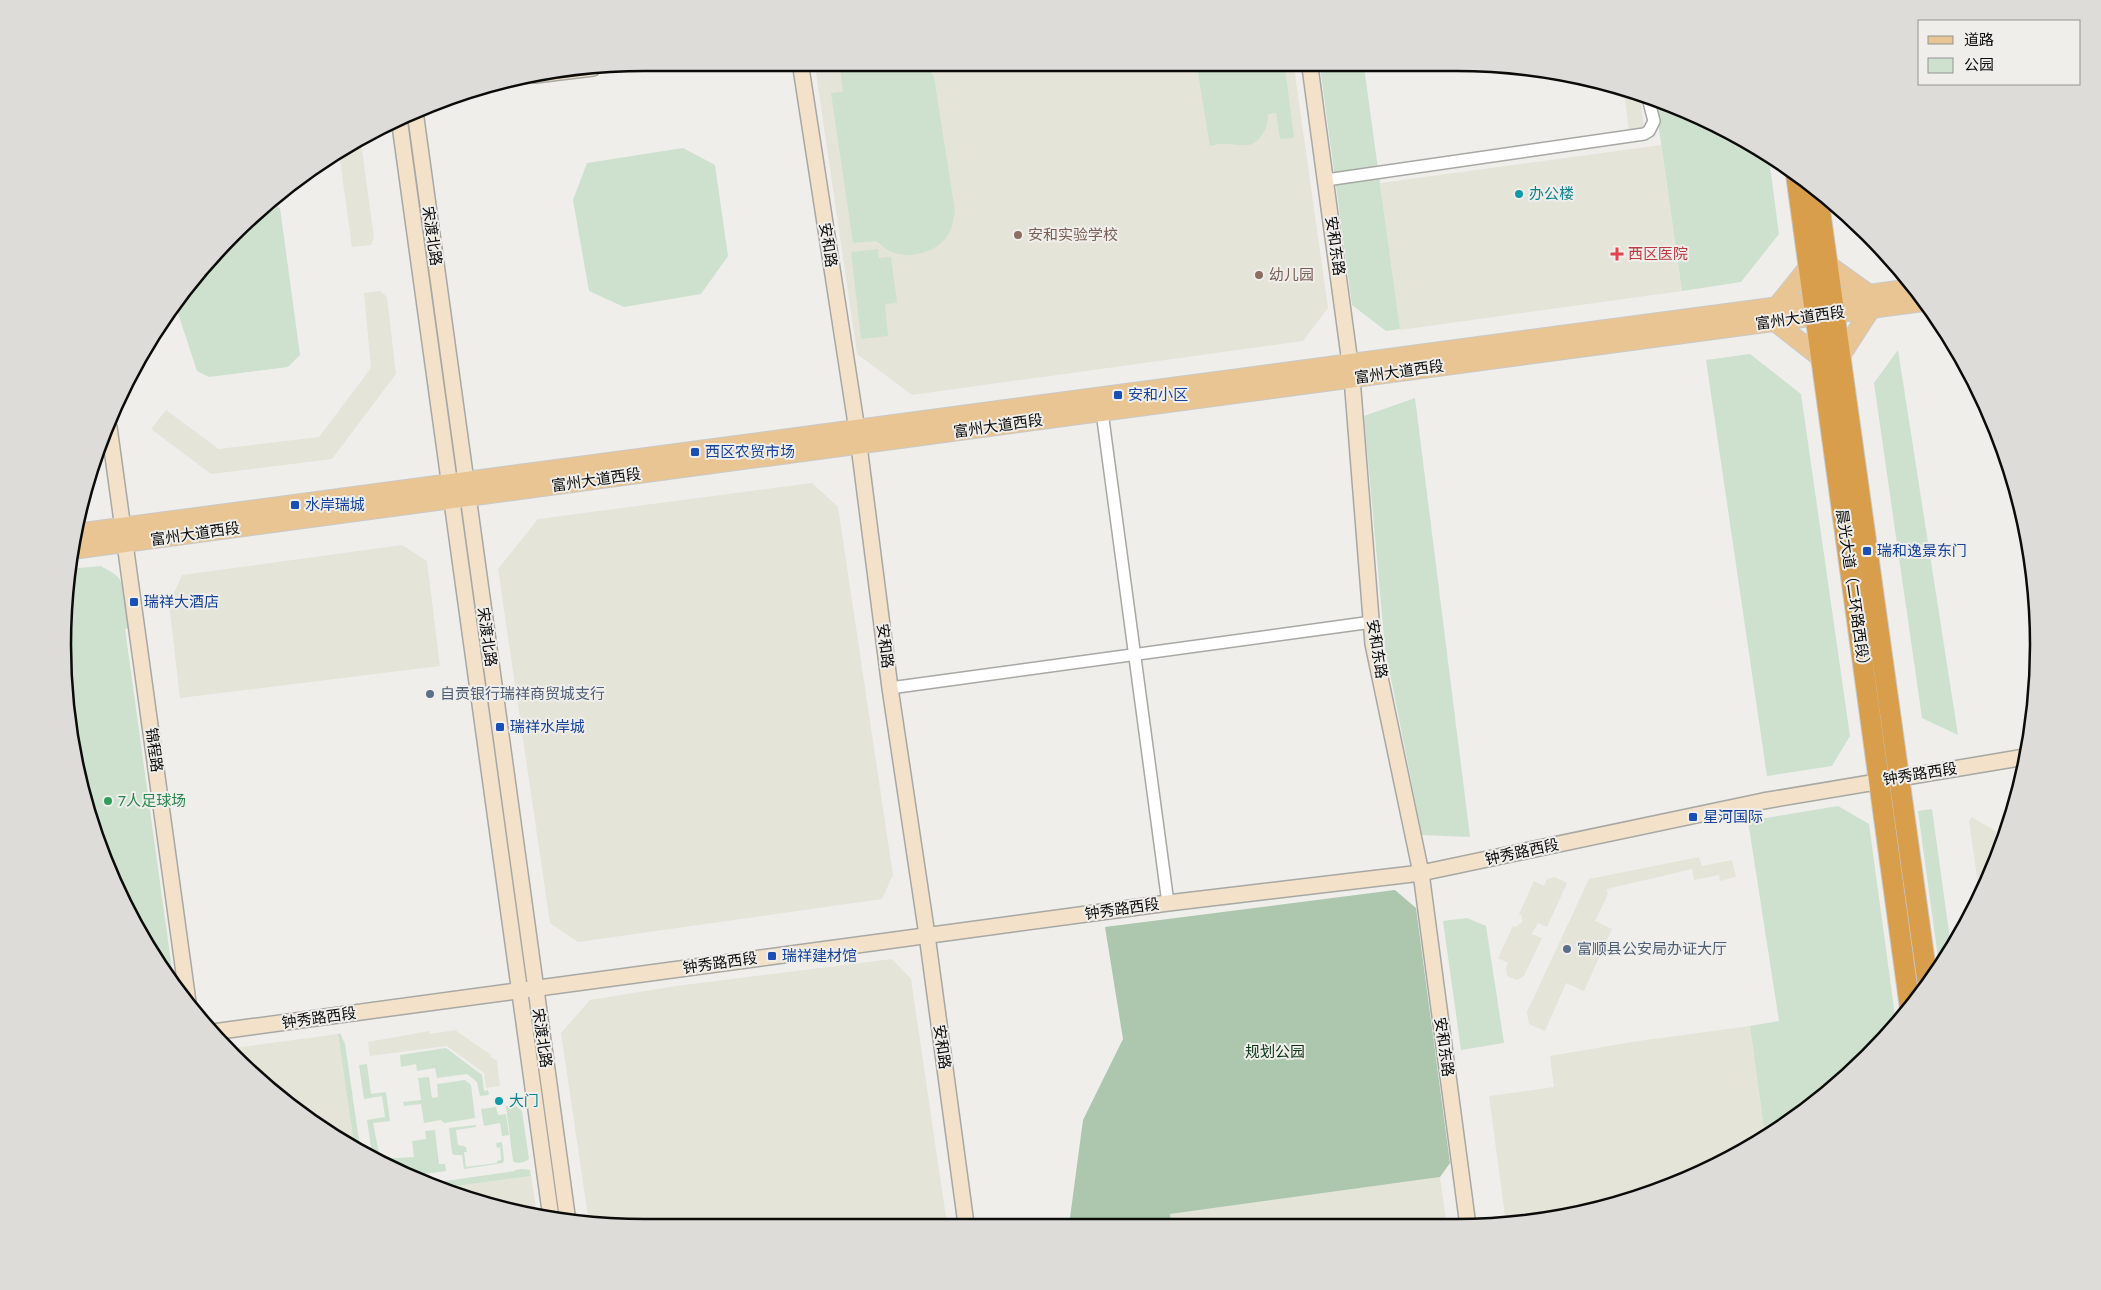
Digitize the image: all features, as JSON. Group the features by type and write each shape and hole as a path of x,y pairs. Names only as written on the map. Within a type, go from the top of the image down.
{"highway":[{"name":"晨光大道（二环路西段）","path":"1799,185 1818,265 1831,357 1899,777 1926,973"},
{"name":"晨光大道（二环路西段）","path":"1817,200 1818,265"},
{"name":"晨光大道（二环路西段）","path":"1831,357 1879,781 1909,997"}],"main road":[{"path":"1818,265 1870,301 1831,357 1776,314 1818,265"},
{"name":"富州大道西段","path":"1870,301 1906,290"},
{"name":"富州大道西段","path":"80,548 124,536 1824,307 1870,301 1915,302"},
{"name":"富州大道西段","path":"858,437 1102,412 1351,371"},
{"name":"富州大道西段","path":"82,534 124,536"}],"street":[{"name":"安和路","path":"801,71 858,437 890,688 927,935 965,1219"},
{"name":"安和东路","path":"1310,71 1351,371 1374,644 1422,873 1467,1219"},
{"path":"1326,180 1644,134 1649,132 1654,121 1650,106"},
{"name":"宋渡北路","path":"416,119 520,990 550,1211"},
{"name":"宋渡北路","path":"400,126 459,491 535,988 567,1213"},
{"path":"1102,412 1168,903"},
{"name":"锦程路","path":"110,438 186,989"},
{"path":"890,688 1372,622"},
{"name":"钟秀路西段","path":"221,1031 1168,903 1422,873 1763,801 2019,758"}],"shaded area":[{"name":"安和实验学校","path":"818,71 1295,71 1328,308 1303,341 912,395 857,354 816,73"},
{"path":"1625,97 1641,102 1644,129 1629,132"},
{"path":"1661,145 1682,291 1400,330 1380,183"},
{"path":"362,146 374,238 371,245 352,247 340,159"},
{"path":"380,291 387,297 396,374 332,459 211,474 151,429 166,410 219,449 319,437 371,368 364,293"},
{"path":"812,483 838,507 893,875 882,899 578,942 550,923 498,569 538,519"},
{"name":"瑞祥大酒店","path":"402,545 427,561 440,666 180,698 169,604 182,575"},
{"path":"1972,817 1997,832 1978,883 1969,821"},
{"path":"1699,857 1702,866 1732,860 1736,877 1720,881 1719,875 1694,880 1692,869 1607,889 1608,894 1595,921 1612,929 1584,991 1566,983 1545,1031 1529,1024 1527,1012 1589,879"},
{"path":"1554,877 1567,883 1547,927 1538,923 1532,934 1542,938 1524,976 1517,980 1507,976 1506,968 1508,963 1498,958 1513,926 1517,927 1523,920 1519,914 1534,881 1544,886 1547,879"},
{"path":"892,959 911,979 946,1219 645,1219 588,1216 561,1033 590,1000 676,986"},
{"path":"1750,1026 1764,1129 1710,1160 1640,1188 1568,1208 1505,1217 1489,1096 1554,1087 1550,1056 1638,1041"},
{"path":"455,1030 497,1061 500,1086 486,1088 484,1073 447,1046 370,1056 368,1042 429,1031 430,1034"},
{"path":"338,1034 353,1139 296,1100 236,1048"},
{"path":"531,1176 536,1209 497,1199 456,1186"},
{"path":"1440,1177 1446,1219 1170,1219 1170,1214"}],"green space":[{"path":"840,71 930,71 934,77 955,212 950,232 935,248 913,255 906,255 892,252 876,241 853,243 831,93 843,92"},
{"path":"1198,71 1286,71 1294,138 1280,139 1276,113 1268,114 1265,130 1261,137 1253,144 1210,146"},
{"path":"1321,71 1365,71 1400,329 1386,331 1352,305"},
{"path":"1656,108 1710,130 1770,165 1779,234 1741,282 1682,291"},
{"path":"683,148 715,165 728,256 701,294 624,307 589,291 573,200 587,163"},
{"path":"277,206 280,208 300,355 288,367 209,377 197,371 178,313 239,239"},
{"path":"878,249 879,258 891,257 897,303 885,304 888,336 861,339 851,252"},
{"path":"1898,350 1958,735 1922,718 1874,383"},
{"path":"1750,354 1801,394 1850,736 1832,766 1767,776 1706,360"},
{"path":"1415,398 1470,837 1422,835 1385,648 1364,416"},
{"path":"101,566 120,580 125,597 129,628 125,629 172,969 148,932 130,899 115,865 91,793 82,757 72,683 72,607 76,568"},
{"path":"1838,806 1869,824 1895,1014 1862,1051 1834,1076 1805,1100 1764,1129 1750,1026 1779,1021 1748,821"},
{"path":"1932,809 1950,937 1938,956 1918,811"},
{"name":"规划公园","path":"1395,890 1416,908 1450,1163 1440,1177 1170,1214 1171,1219 1070,1219 1083,1120 1123,1039 1105,927"},
{"path":"1467,918 1486,926 1504,1043 1461,1050 1443,921"},
{"path":"340,1033 345,1044 359,1143 353,1139 338,1034"},
{"path":"446,1048 482,1075 484,1091 488,1090 489,1095 480,1096 477,1082 467,1074 437,1078 435,1068 417,1071 416,1064 401,1067 400,1055"},
{"path":"367,1064 371,1094 386,1092 390,1121 373,1123 379,1153 371,1149 367,1120 385,1117 382,1096 364,1099 359,1065"},
{"path":"429,1077 432,1098 438,1097 437,1084 465,1080 471,1085 475,1118 444,1123 441,1120 424,1123 421,1104 404,1106 403,1102 421,1100 418,1078"},
{"path":"506,1106 516,1106 522,1111 529,1159 523,1162 517,1163 513,1161"},
{"path":"496,1107 498,1115 506,1114 509,1135 502,1136 500,1123 484,1126 481,1109"},
{"path":"476,1125 476,1127 456,1130 458,1145 466,1147 467,1152 464,1152 466,1167 497,1163 497,1161 501,1160 500,1147 497,1148 496,1143 502,1142 503,1163 464,1169 462,1155 454,1155 452,1153 449,1128"},
{"path":"435,1130 439,1164 445,1164 446,1171 423,1174 388,1159 414,1157 412,1141 426,1139 425,1131"},
{"path":"530,1170 531,1176 456,1186 443,1181 515,1171"}],"place":[{"name":"办公楼","path":"1519,194"},
{"name":"安和实验学校","path":"1018,235"},
{"name":"西区医院","path":"1617,254"},
{"name":"幼儿园","path":"1259,275"},
{"name":"安和小区","path":"1118,395"},
{"name":"西区农贸市场","path":"695,452"},
{"name":"水岸瑞城","path":"295,505"},
{"name":"瑞和逸景东门","path":"1867,551"},
{"name":"瑞祥大酒店","path":"134,602"},
{"name":"自贡银行瑞祥商贸城支行","path":"430,694"},
{"name":"瑞祥水岸城","path":"500,727"},
{"name":"7人足球场","path":"108,801"},
{"name":"星河国际","path":"1693,817"},
{"name":"富顺县公安局办证大厅","path":"1567,949"},
{"name":"瑞祥建材馆","path":"772,956"},
{"name":"大门","path":"499,1101"}]}
